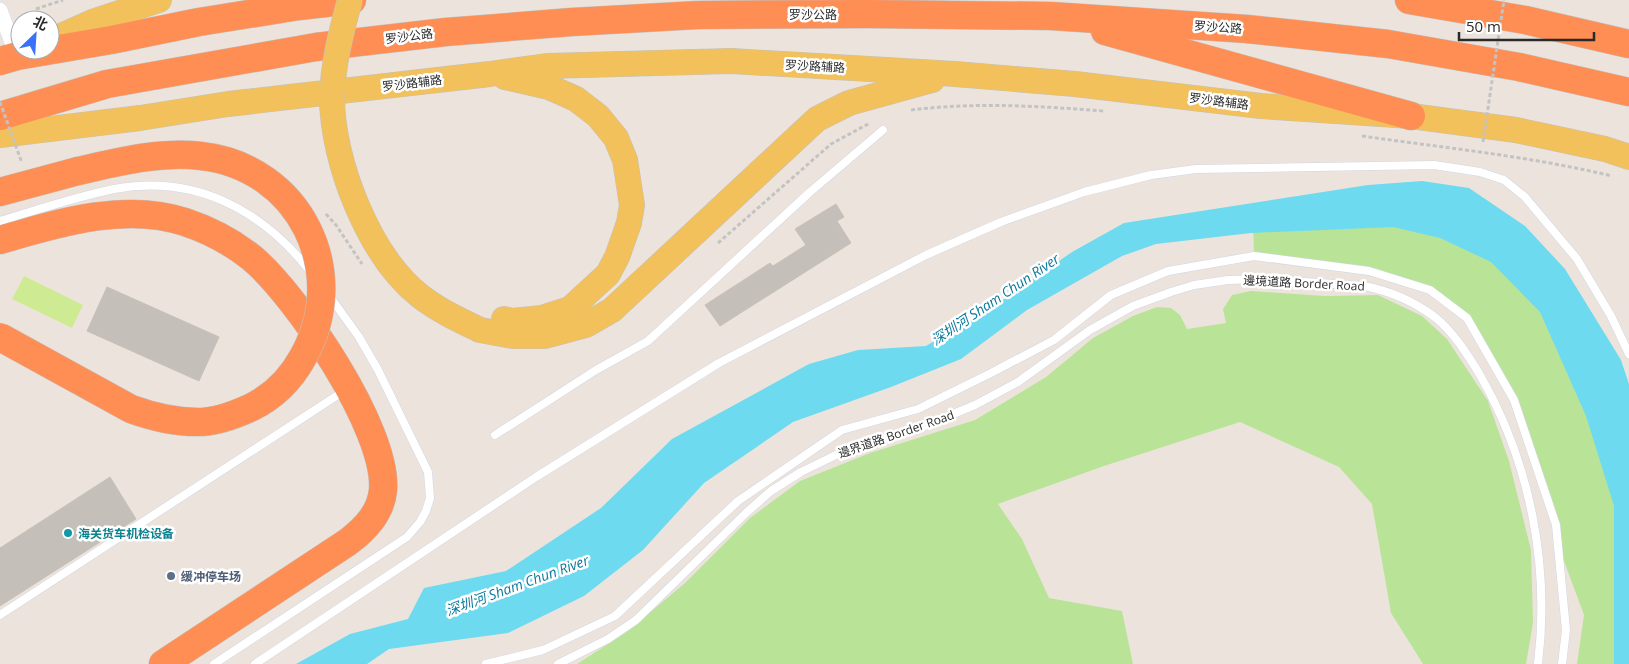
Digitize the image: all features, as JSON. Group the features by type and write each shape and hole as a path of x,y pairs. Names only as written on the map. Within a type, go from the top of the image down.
{"highway":[{"path":"60,49 199,22 299,6 351,0"},
{"path":"1409,0 1525,20 1629,44"},
{"name":"罗沙公路","path":"0,116 108,84 316,47 446,32 698,15 1050,16 1247,29 1388,44 1519,67 1629,92"},
{"path":"1050,16 1411,116"},
{"path":"0,192 123,160 184,154 222,160 243,167 273,186 289,200 301,215 317,251 322,294 316,330 308,349 288,379 276,392 258,404 239,413 216,420 198,422 178,421 155,417 131,409 0,337"},
{"path":"0,240 56,225 114,215 161,216 184,222 234,244 268,273 284,291 348,386 371,434 378,453 383,477 379,507 370,521 348,542 163,664"}],"main road":[{"path":"60,37 94,22 159,0"},
{"path":"351,0 334,64 332,97 334,125 341,160 352,194 371,234 391,266 419,296 445,313 482,323 513,336 545,336 586,325 612,310 817,119 849,103 955,74"},
{"path":"366,0 350,64 348,95 350,125 356,155 366,188 384,225 403,257 428,284 482,323 542,318 570,309 608,274 617,257 629,223 632,205 625,160 616,138 598,116 576,99 549,87 490,74"},
{"name":"罗沙路辅路","path":"0,135 140,118 228,104 547,66 731,61 955,74 1075,84 1261,106 1411,116 1516,130 1605,149 1624,167"}],"street":[{"path":"0,10 10,39"}],"lane":[{"path":"495,436 596,370 648,341 810,192 883,130"},
{"path":"255,664 536,477 719,363 926,255 1001,222 1084,192 1152,175 1196,169 1434,165 1480,172 1504,180 1525,197 1577,259 1611,316 1629,354"},
{"path":"0,221 83,197 135,186 182,188 203,192 228,202 250,214 269,228 305,264 325,289 359,337 378,370 415,444 428,472 430,498 420,522 408,537 214,664"},
{"path":"486,664 543,650 615,616 738,501 842,430 918,409 983,377 1054,340 1111,295 1168,272 1254,256 1369,271 1430,290 1467,318 1514,400 1556,525 1566,630 1562,664"},
{"name":"邊境道路 Border Road","path":"1154,298 1194,285 1243,279 1364,286 1384,291 1403,299 1425,311 1442,324 1467,354 1497,407 1513,446 1527,489 1536,533 1541,575 1538,664"},
{"name":"邊界道路 Border Road","path":"558,664 608,639 636,620 758,502 801,472 844,451 922,427 974,405 1018,382 1103,322 1133,306 1154,298"},
{"path":"0,615 348,386"}],"path":[{"path":"36,9 63,0"},
{"path":"1483,142 1504,0"},
{"path":"0,102 22,163"},
{"path":"905,110 937,106 1010,104 1108,111"},
{"path":"714,247 831,144 873,122"},
{"path":"1355,135 1485,152 1583,169 1624,167"},
{"path":"323,210 336,225 365,267"}],"green space":[{"path":"1253,219 1484,219 1561,301 1629,480 1629,664 1577,664 1584,615 1558,545 1514,400 1459,312 1415,285 1354,269 1254,256"},
{"path":"24,276 83,305 72,328 12,299"},
{"path":"1251,291 1325,296 1378,295 1422,316 1447,339 1488,401 1509,461 1531,550 1533,623 1526,664 1423,664 1391,613 1372,504 1339,467 1240,422 1104,466 998,504 1022,539 1049,598 1122,611 1133,664 577,664 628,631 685,583 750,518 800,481 870,453 975,420 1046,377 1093,338 1133,316 1157,307 1171,308 1180,315 1187,329 1226,323 1223,309 1232,295"}],"water":[{"name":"深圳河 Sham Chun River","path":"1422,181 1469,188 1525,226 1565,269 1621,360 1629,384 1629,664 1614,664 1614,506 1586,416 1540,312 1491,262 1440,238 1393,227 1251,233 1156,244 1122,256 1027,310 961,359 891,387 793,422 704,483 643,550 584,596 508,633 389,649 367,664 296,664 350,634 408,619 424,588 506,571 601,508 672,439 809,364 858,350 926,346 1000,302 1072,252 1124,223 1368,185"}],"building":[{"path":"836,204 844,217 837,221 851,243 720,326 705,305 770,263 773,266 806,245 795,229"},
{"path":"107,287 219,337 199,381 87,331"},
{"name":"海关货车机检设备","path":"110,477 136,519 0,606 0,548"}],"place":[{"name":"海关货车机检设备","path":"68,533"},
{"name":"缓冲停车场","path":"171,576"}]}
